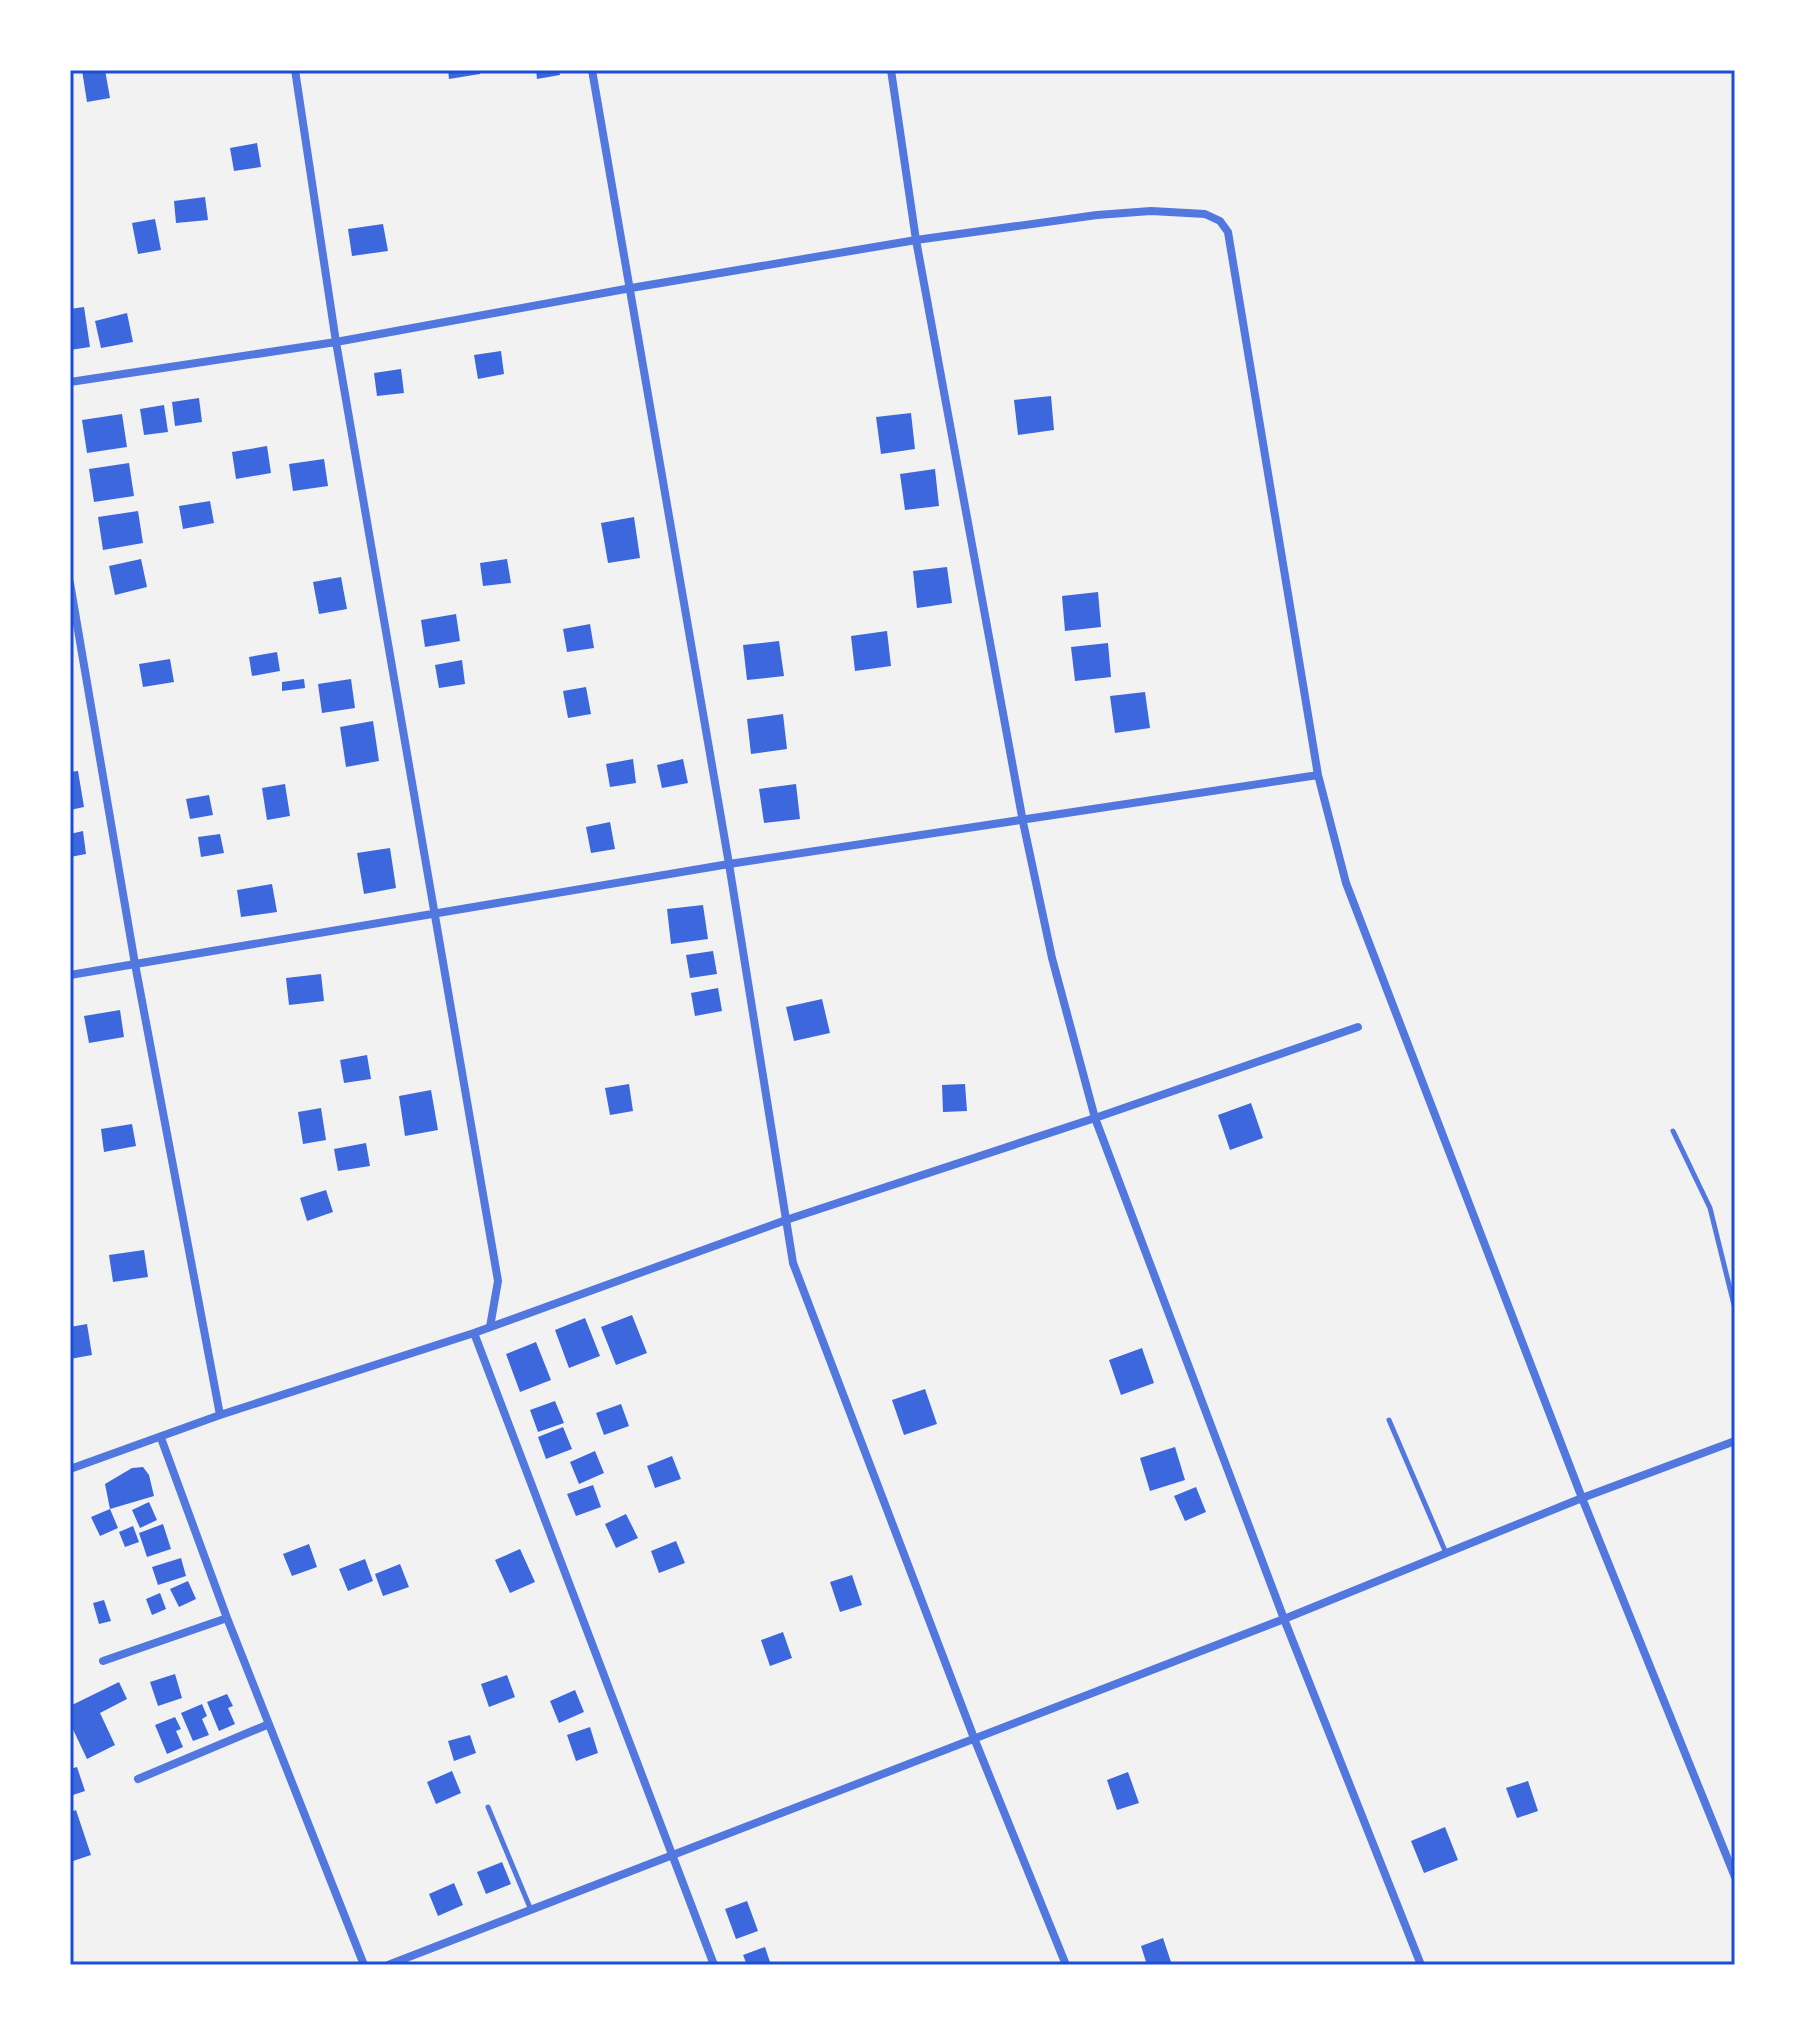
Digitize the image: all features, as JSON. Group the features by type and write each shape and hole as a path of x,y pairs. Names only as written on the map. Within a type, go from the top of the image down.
{"street":[{"path":"295,70 336,342 498,1281 490,1327"},
{"path":"592,70 729,864 793,1263 974,1738 1066,1965"},
{"path":"891,70 916,240 1023,822 1052,958 1095,1118 1284,1619 1421,1965"},
{"path":"70,382 336,342 916,240 1137,212 1205,214 1220,221 1228,232 1318,775 1346,883 1582,1498 1735,1877"},
{"path":"70,583 135,964 220,1415"},
{"path":"70,975 729,864 1318,775"},
{"path":"70,1469 220,1415 474,1333 786,1220 1358,1027"},
{"path":"474,1333 714,1965"},
{"path":"161,1438 227,1618 364,1965"},
{"path":"388,1965 1735,1441"},
{"path":"103,1661 227,1618"},
{"path":"138,1779 269,1724"}],"lane":[{"path":"1673,1131 1710,1208 1735,1309"},
{"path":"1389,1420 1446,1553"},
{"path":"488,1807 531,1911"}],"building":[{"path":"82,70 105,70 110,98 87,102"},
{"path":"448,70 480,70 480,74 449,79"},
{"path":"536,70 559,70 560,75 537,79"},
{"path":"257,143 261,167 234,171 230,148"},
{"path":"205,197 208,220 176,223 174,201"},
{"path":"155,219 161,250 138,254 132,223"},
{"path":"383,224 388,251 352,256 348,229"},
{"path":"84,307 90,347 70,350 70,309"},
{"path":"127,313 133,342 101,348 95,321"},
{"path":"501,351 504,374 478,379 474,355"},
{"path":"401,369 404,393 377,396 374,373"},
{"path":"1051,396 1054,430 1018,435 1014,400"},
{"path":"199,398 202,422 175,426 172,402"},
{"path":"164,405 168,432 144,435 140,409"},
{"path":"911,413 915,449 881,454 876,417"},
{"path":"122,414 127,447 87,453 82,420"},
{"path":"267,446 271,473 236,479 232,452"},
{"path":"324,459 328,486 293,491 289,464"},
{"path":"129,463 134,496 94,502 89,469"},
{"path":"935,469 939,506 905,510 900,474"},
{"path":"210,501 214,523 183,529 179,506"},
{"path":"138,511 143,543 103,550 98,517"},
{"path":"634,517 640,558 608,563 601,523"},
{"path":"141,559 147,587 115,595 109,566"},
{"path":"507,559 511,583 483,586 480,563"},
{"path":"947,567 952,603 917,608 913,571"},
{"path":"341,577 347,609 319,614 313,582"},
{"path":"1098,592 1101,627 1065,631 1062,596"},
{"path":"456,614 460,641 425,647 421,620"},
{"path":"590,624 594,648 567,652 563,629"},
{"path":"887,631 891,666 855,671 851,636"},
{"path":"779,641 784,676 747,680 743,645"},
{"path":"1108,643 1111,677 1075,681 1071,647"},
{"path":"277,652 280,671 252,676 249,657"},
{"path":"170,659 174,682 143,687 139,664"},
{"path":"462,660 465,684 439,688 435,665"},
{"path":"304,679 305,688 282,691 282,682"},
{"path":"351,679 355,708 322,713 318,684"},
{"path":"586,687 591,714 568,718 563,691"},
{"path":"1145,692 1150,728 1115,733 1110,696"},
{"path":"783,714 787,749 751,754 747,719"},
{"path":"373,721 379,761 346,767 340,727"},
{"path":"633,759 636,783 610,787 606,764"},
{"path":"683,759 688,783 662,788 657,765"},
{"path":"78,771 84,807 70,810 70,772"},
{"path":"285,784 290,816 267,820 262,788"},
{"path":"796,784 800,819 764,823 759,789"},
{"path":"209,795 213,815 190,819 186,799"},
{"path":"610,822 615,849 591,853 586,827"},
{"path":"83,831 86,854 70,857 70,834"},
{"path":"220,834 224,853 201,857 198,837"},
{"path":"390,848 396,888 364,894 357,853"},
{"path":"272,884 277,912 241,917 237,890"},
{"path":"703,905 708,939 671,944 667,909"},
{"path":"713,951 717,974 690,978 686,955"},
{"path":"321,974 324,1001 289,1005 286,978"},
{"path":"718,988 722,1011 695,1016 691,993"},
{"path":"822,999 830,1033 794,1041 786,1007"},
{"path":"120,1010 124,1037 89,1043 84,1016"},
{"path":"367,1055 371,1079 344,1083 340,1060"},
{"path":"629,1084 633,1111 610,1115 605,1088"},
{"path":"965,1084 967,1111 943,1112 942,1085"},
{"path":"431,1090 438,1130 405,1136 399,1096"},
{"path":"1251,1103 1263,1138 1230,1150 1218,1115"},
{"path":"321,1108 326,1140 303,1144 298,1112"},
{"path":"132,1124 136,1146 104,1152 101,1129"},
{"path":"366,1143 370,1166 338,1171 334,1149"},
{"path":"326,1190 333,1212 307,1221 300,1198"},
{"path":"144,1250 148,1277 113,1282 109,1255"},
{"path":"632,1315 647,1353 616,1365 601,1327"},
{"path":"585,1318 600,1356 569,1368 555,1330"},
{"path":"87,1324 92,1355 70,1359 70,1327"},
{"path":"536,1342 551,1380 520,1392 506,1354"},
{"path":"1142,1348 1154,1383 1121,1395 1109,1360"},
{"path":"925,1389 937,1424 904,1435 892,1400"},
{"path":"555,1401 564,1423 538,1432 530,1410"},
{"path":"621,1404 629,1426 604,1435 596,1413"},
{"path":"563,1427 572,1449 546,1459 538,1437"},
{"path":"1175,1447 1185,1480 1150,1491 1140,1458"},
{"path":"595,1451 604,1473 579,1484 570,1462"},
{"path":"672,1456 681,1479 655,1488 647,1466"},
{"path":"143,1467 149,1475 154,1496 110,1509 105,1484 132,1468"},
{"path":"593,1485 601,1507 576,1516 567,1494"},
{"path":"1196,1487 1206,1512 1185,1521 1174,1496"},
{"path":"149,1502 157,1520 140,1528 132,1510"},
{"path":"110,1509 118,1528 100,1536 91,1517"},
{"path":"626,1514 638,1538 616,1548 605,1524"},
{"path":"163,1524 171,1549 147,1557 139,1533"},
{"path":"133,1526 139,1542 125,1547 119,1532"},
{"path":"676,1541 685,1563 659,1573 651,1551"},
{"path":"309,1544 317,1567 292,1576 283,1554"},
{"path":"520,1549 535,1582 510,1593 495,1560"},
{"path":"181,1558 186,1576 158,1585 152,1567"},
{"path":"365,1559 373,1581 348,1591 339,1569"},
{"path":"400,1564 409,1587 383,1596 375,1574"},
{"path":"852,1575 862,1605 840,1612 830,1582"},
{"path":"188,1581 196,1599 179,1607 170,1589"},
{"path":"160,1593 166,1609 152,1615 146,1599"},
{"path":"104,1600 111,1621 99,1624 93,1603"},
{"path":"783,1632 792,1658 770,1666 761,1640"},
{"path":"175,1674 182,1698 158,1706 150,1682"},
{"path":"507,1675 515,1697 489,1707 481,1684"},
{"path":"119,1682 127,1699 100,1713 115,1745 87,1759 70,1723 70,1706"},
{"path":"575,1690 584,1712 559,1723 550,1701"},
{"path":"227,1694 233,1706 228,1708 235,1724 219,1731 207,1702"},
{"path":"202,1704 207,1716 202,1719 209,1735 193,1741 181,1713"},
{"path":"175,1717 181,1729 176,1731 183,1747 167,1754 155,1725"},
{"path":"590,1727 598,1753 576,1761 567,1735"},
{"path":"470,1735 476,1753 454,1761 448,1741"},
{"path":"77,1767 85,1791 70,1796 70,1769"},
{"path":"452,1771 461,1793 436,1804 427,1782"},
{"path":"1128,1772 1139,1803 1117,1810 1107,1780"},
{"path":"1528,1781 1538,1811 1517,1818 1506,1788"},
{"path":"76,1810 91,1855 70,1862 70,1812"},
{"path":"1445,1827 1458,1860 1424,1873 1411,1841"},
{"path":"502,1862 511,1884 486,1894 477,1872"},
{"path":"454,1883 463,1905 438,1916 429,1894"},
{"path":"747,1901 758,1931 736,1939 725,1909"},
{"path":"1163,1938 1172,1965 1147,1965 1141,1946"},
{"path":"765,1947 771,1965 747,1965 743,1955"}]}
